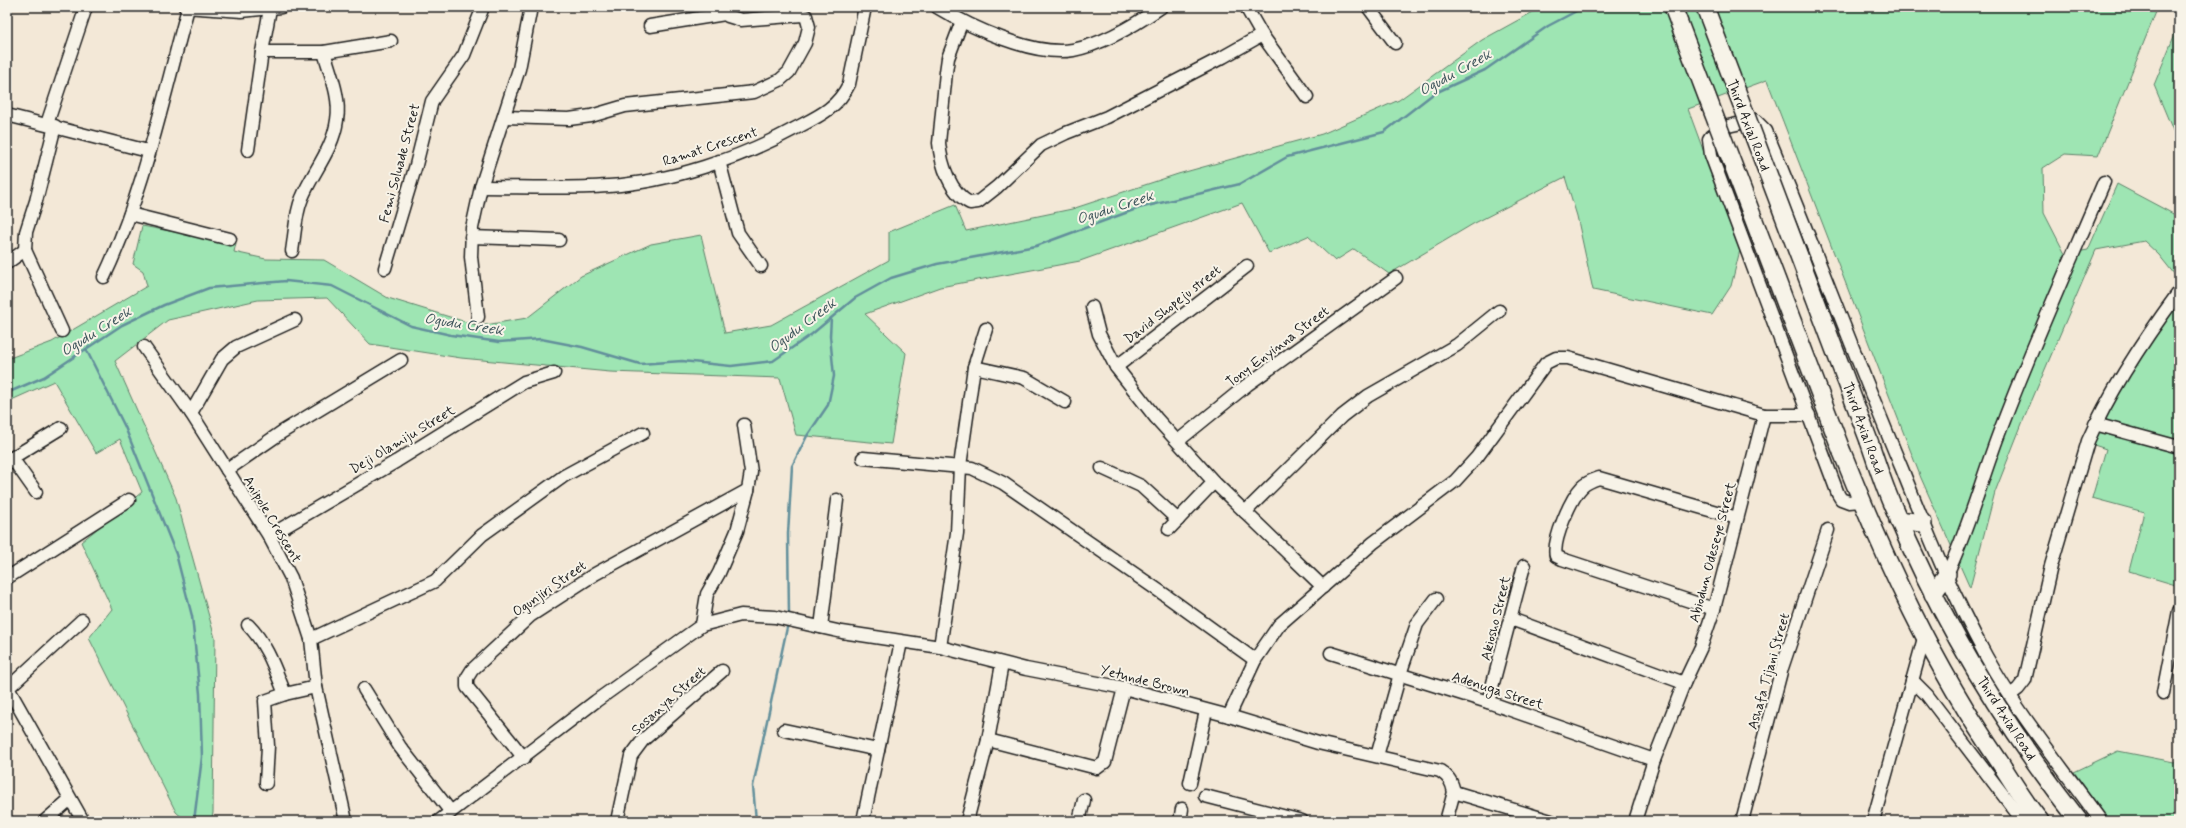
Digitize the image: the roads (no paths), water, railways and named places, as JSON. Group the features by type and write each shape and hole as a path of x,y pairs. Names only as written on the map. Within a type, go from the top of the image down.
{"highway":[{"name":"Third Axial Road","path":"1673,7 1861,501 1924,638 1983,738 2040,821"},
{"name":"Third Axial Road","path":"1705,7 1898,520 1933,594 2004,718 2056,792 2079,821"},
{"path":"1898,520 1923,523"},
{"path":"1933,594 1947,574"}],"street":[{"path":"62,331 25,250 26,232 36,201 51,125 86,7"},
{"name":"Femi Soluade Street","path":"384,268 416,165 432,101 464,55 483,7"},
{"path":"478,317 473,285 471,237 481,187 519,69 531,7"},
{"name":"Ramat Crescent","path":"481,187 608,186 656,179 719,162 767,144 836,104 849,84 865,7"},
{"path":"937,7 984,31 1019,43 1053,51 1072,50 1107,38 1161,7"},
{"path":"1246,7 1262,35 1307,97"},
{"path":"1368,7 1395,43"},
{"path":"104,277 130,214 187,8 242,11 276,8 262,52 248,150"},
{"path":"504,117 569,119 591,116 625,106 754,92 780,80 797,60 805,43 809,27 806,16 802,15 741,20 733,19 722,10 650,26"},
{"path":"962,21 948,58 939,143 940,155 957,194 970,203 978,202 997,187 1041,145 1106,117 1223,57 1262,35"},
{"path":"262,52 324,52 391,41"},
{"path":"292,251 298,211 302,197 328,151 338,119 335,90 324,52"},
{"path":"7,115 148,151"},
{"path":"1861,501 1848,502 1841,500 1711,155 1709,139 1711,136 1742,121 1755,120 1766,131 1809,234 1860,367 1923,523 1980,644 2010,695 2101,821"},
{"path":"719,162 738,233 761,266"},
{"path":"1947,574 1962,543 1980,486 2003,422 2104,182"},
{"path":"130,214 230,239"},
{"path":"471,237 559,240"},
{"path":"7,263 25,250"},
{"name":"David Shopeju street","path":"1116,367 1247,266"},
{"name":"Tony Enyinna Street","path":"1178,441 1247,385 1396,278"},
{"path":"2010,695 2018,689 2025,680 2051,566 2072,490 2095,424 2156,324 2179,292"},
{"path":"1092,307 1099,334 1116,367 1156,418 1214,482 1323,587"},
{"path":"1245,512 1342,416 1368,396 1457,345 1499,311"},
{"path":"191,413 222,359 236,347 295,320"},
{"path":"940,647 957,533 960,466 974,367 986,329"},
{"name":"Anipole Crescent","path":"144,347 191,413 269,536 291,578 311,639 316,687 346,821"},
{"path":"1229,716 1255,660 1279,625 1373,543 1455,481 1477,458 1546,363 1556,358 1568,358 1635,376 1764,415 1809,414"},
{"path":"227,470 282,432 401,360"},
{"path":"974,367 1024,378 1065,402"},
{"name":"Deji Olamiju Street","path":"269,536 397,461 524,382 554,373"},
{"name":"Abiodun Odeseye Street","path":"1635,821 1654,760 1684,683 1701,647 1714,609 1764,415"},
{"path":"2095,424 2179,447"},
{"path":"439,821 524,758 596,701 702,625 707,594 719,573 737,532 748,490 751,472 744,425"},
{"path":"36,492 9,459 61,428"},
{"path":"311,639 435,581 482,535 564,476 643,433"},
{"path":"863,458 972,468 1003,483 1165,595 1255,660"},
{"path":"1102,468 1141,486 1178,520"},
{"path":"1714,609 1562,559 1556,556 1554,549 1555,541 1571,504 1582,487 1599,478 1737,518"},
{"path":"1169,529 1214,482"},
{"name":"Ogunjiri Street","path":"524,758 467,687 467,678 472,670 530,616 595,574 748,490"},
{"path":"7,578 129,500"},
{"path":"818,626 837,500"},
{"name":"Ashafa Tijani Street","path":"1742,821 1782,668 1828,530"},
{"name":"Akiosho Street","path":"1488,702 1524,566"},
{"path":"1377,756 1400,674 1417,624 1436,599"},
{"path":"2163,693 2176,640 2179,611"},
{"name":"Yetunde Brown","path":"702,625 741,615 775,617 901,642 940,647 1002,664 1124,688 1229,716 1318,743 1440,771 1449,779 1454,792"},
{"path":"1511,619 1684,683"},
{"path":"82,620 8,689 69,800 83,821"},
{"path":"248,625 258,636 267,651 285,694"},
{"path":"1873,821 1924,638"},
{"path":"862,821 901,642"},
{"name":"Adenuga Street","path":"1331,653 1488,702 1654,760"},
{"path":"967,821 988,740 1002,664"},
{"name":"Sosanya Street","path":"617,821 631,756 643,740 722,671"},
{"path":"1912,680 1927,695 2023,821"},
{"path":"266,783 268,746 265,701 285,694 316,687"},
{"path":"364,688 400,746 451,812"},
{"path":"988,740 1097,768 1105,762 1124,688"},
{"path":"1190,783 1206,711"},
{"path":"784,730 878,750"},
{"path":"1446,821 1454,792 1531,819 1551,821"},
{"path":"1205,796 1302,821"},
{"path":"45,821 69,800"},
{"path":"1079,821 1084,800"}],"waterway":[{"name":"Ogudu Creek","path":"7,393 44,377 122,325 164,305 209,288 286,281 332,286 411,326 451,335 499,342 541,339 582,347 640,364 682,361 731,366 773,361 812,334 855,298 891,278 937,264 1036,246 1139,208 1240,184 1287,157 1384,132 1433,94 1485,70 1548,26 1584,7"},
{"path":"789,616 788,534 792,466 807,436 828,405 834,376 830,336 831,318"},
{"path":"86,349 125,427 176,554 192,616 200,694 202,757 194,821"},
{"path":"756,821 753,786 788,623"}]}
